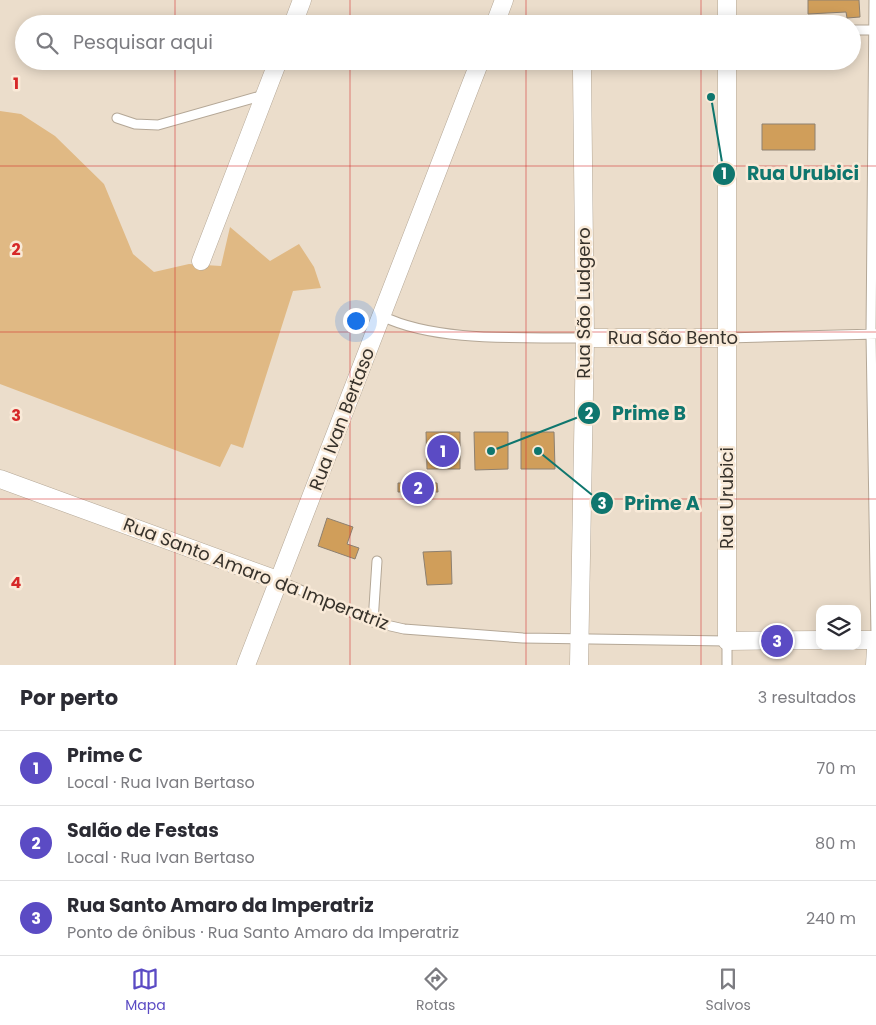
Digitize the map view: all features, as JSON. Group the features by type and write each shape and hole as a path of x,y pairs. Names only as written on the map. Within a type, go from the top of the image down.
{"street":[{"path":"296,15 302,0"},
{"path":"498,15 504,0"},
{"path":"727,0 727,15"},
{"path":"201,261 274,70"},
{"name":"Rua Ivan Bertaso","path":"246,665 477,70"},
{"name":"Rua São Ludgero","path":"579,665 585,338 582,70"},
{"name":"Rua Urubici","path":"727,70 727,641"},
{"name":"Rua São Bento","path":"585,338 727,338"},
{"name":"Rua Santo Amaro da Imperatriz","path":"0,479 280,581"},
{"name":"Rua Santo Amaro da Imperatriz","path":"727,641 816,640"},
{"path":"861,640 876,640"},
{"path":"875,665 876,649"}],"lane":[{"path":"874,0 876,635"},
{"path":"861,30 875,30"},
{"path":"117,118 135,124 158,124 264,95"},
{"name":"Rua São Bento","path":"382,316 393,322 459,336 585,338"},
{"name":"Rua São Bento","path":"727,338 874,334"},
{"path":"373,622 377,561"},
{"name":"Rua Santo Amaro da Imperatriz","path":"280,581 373,622 404,630 467,635 727,641"},
{"name":"Rua Urubici","path":"726,665 727,641"}],"shaded area":[{"path":"0,111 21,114 55,136 104,184 133,254 154,272 189,264 221,266 230,227 270,261 299,244 314,267 321,288 293,291 243,448 231,444 220,467 0,384"}],"building":[{"path":"808,0 859,0 860,15 846,15 846,12 808,14"},
{"path":"762,124 815,124 815,150 762,150"},
{"path":"426,432 460,432 460,469 427,469"},
{"path":"474,432 508,432 508,469 475,470"},
{"path":"521,432 554,432 555,469 521,469"},
{"path":"398,483 437,483 438,492 398,492"},
{"path":"327,518 353,527 347,544 359,548 355,559 318,546"},
{"path":"451,551 452,584 427,585 423,552"}],"place":[{"name":"Rua Urubici","path":"711,97"},
{"name":"Prime C","path":"443,451"},
{"name":"Prime B","path":"491,451"},
{"name":"Prime A","path":"538,451"},
{"name":"Salão de Festas","path":"418,488"},
{"name":"Rua Santo Amaro da Imperatriz","path":"777,641"}]}
